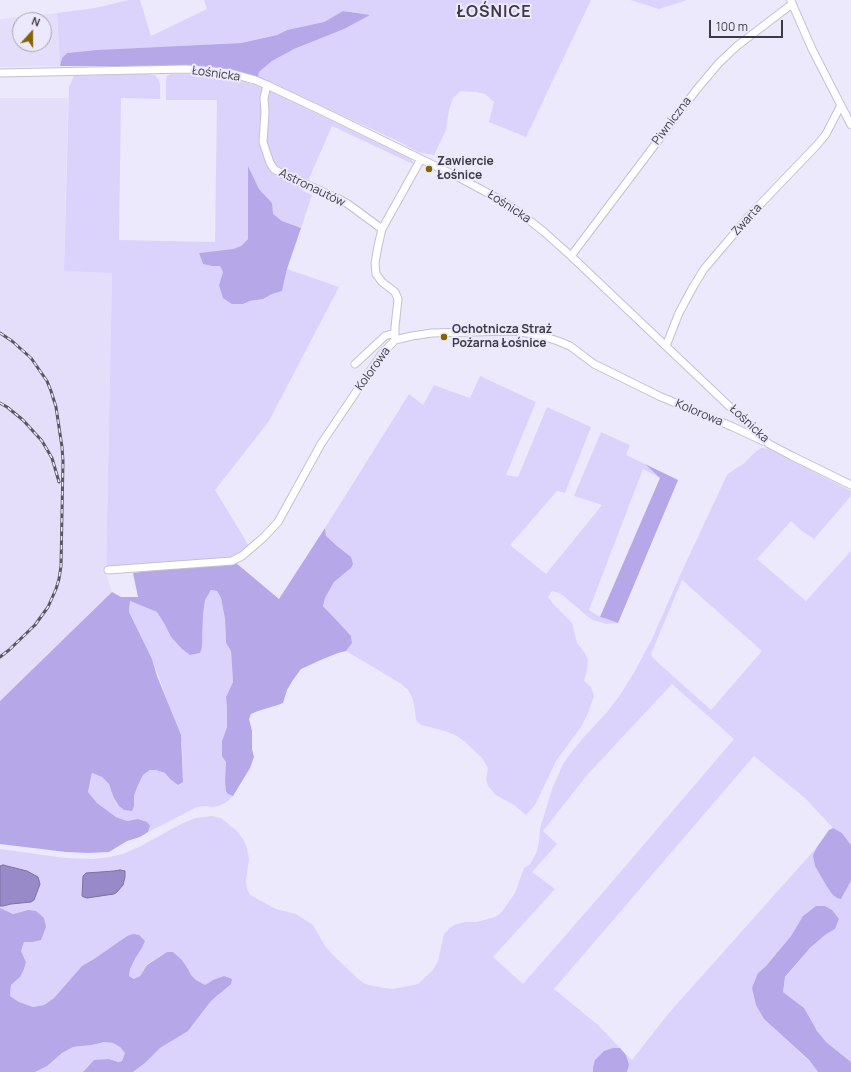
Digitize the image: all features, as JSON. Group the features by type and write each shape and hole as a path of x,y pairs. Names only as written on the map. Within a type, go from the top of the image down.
{"street":[{"path":"791,2 812,49 851,125"},
{"name":"Piwniczna","path":"571,256 697,89 719,63 737,46 791,2"},
{"name":"Łośnicka","path":"0,72 186,69 232,74 266,85 421,160 485,192 511,207 543,231 769,444 851,485"},
{"name":"Astronautów","path":"266,85 264,98 265,112 263,142 270,163 274,169 348,204 382,230"},
{"name":"Zwarta","path":"666,346 679,313 704,269 750,216 817,145 826,134 841,104"},
{"path":"355,364 385,336 395,337 398,297 393,290 378,278 376,274 375,270 378,246 382,230 421,160"},
{"name":"Kolorowa","path":"108,570 232,561 242,556 264,537 278,522 321,444 377,360 395,337 436,333 514,331 558,340 570,346 594,364 659,396 769,444"}],"shaded area":[{"path":"128,0 140,0 151,36 207,9 204,0 591,0 526,137 489,122 494,102 485,94 461,91 453,98 449,110 446,130 434,155 418,152 400,142 258,77 259,72 272,61 294,49 344,29 369,15 343,11 324,22 287,30 277,35 241,43 96,50 67,53 62,58 60,66 57,13 95,8"},
{"path":"630,0 687,0 659,9"},
{"path":"343,11 370,15 344,29 294,49 272,61 259,72 258,77 226,69 197,66 60,66 62,58 67,53 96,50 241,43 277,35 287,30 324,22"},
{"path":"57,13 60,66 0,67 0,19 12,18 12,52 52,52 52,14"},
{"path":"171,74 220,75 234,78 263,89 262,103 269,165 305,186 303,191 312,195 301,228 282,221 272,214 272,203 259,189 248,167 248,239 241,246 233,249 199,253 203,264 220,266 223,272 219,285 243,304 250,301 263,299 282,291 287,269 339,287 269,421 215,490 249,546 240,555 233,557 112,566 107,569 106,573 112,273 64,271 69,87 74,76 155,75 158,79 160,85 160,99 121,98 119,240 215,242 217,100 166,100 166,80 167,76"},
{"path":"268,90 411,159 415,165 332,126 307,183 285,173 274,166 266,150 264,130"},
{"path":"0,98 68,98 64,271 112,272 106,573 112,592 0,701"},
{"path":"248,166 259,189 272,203 273,214 282,221 301,228 287,269 282,291 263,299 250,301 243,304 232,304 223,298 219,285 223,272 220,266 203,264 199,253 233,249 241,246 248,239"},
{"path":"480,376 536,402 506,475 518,477 547,407 591,427 565,493 557,491 510,545 546,574 602,505 574,496 601,432 630,445 626,455 645,464 660,478 643,469 589,610 600,617 618,623 606,624 593,620 559,593 552,591 548,597 572,623 577,643 588,660 584,681 591,687 594,696 581,727 556,761 535,805 526,815 514,805 496,795 488,786 486,779 488,768 482,758 464,741 445,731 421,725 416,720 414,704 408,690 400,683 346,651 352,643 351,636 323,606 325,598 334,582 351,568 337,546 326,536 325,528 409,394 423,405 434,385 470,398"},
{"path":"761,448 769,449 851,491 851,496 814,539 791,521 757,559 806,601 851,551 851,845 842,833 833,828 806,799 754,756 554,989 598,1025 620,1048 613,1048 593,1067 593,1072 133,1072 145,1063 160,1048 188,1031 211,1001 221,993 213,980 205,985 196,980 191,975 182,960 173,952 167,952 147,964 140,976 135,979 129,976 130,969 142,948 127,936 82,966 54,998 44,1005 33,1007 19,1002 10,996 11,985 20,977 26,962 21,951 24,942 32,942 28,910 13,914 0,908 0,906 34,900 40,884 27,871 3,865 0,866 0,849 66,858 93,859 109,857 123,854 141,846 195,818 212,816 221,818 236,830 243,839 247,848 249,859 246,880 247,889 250,895 276,909 296,914 313,925 325,946 332,954 365,984 393,989 418,984 433,970 438,961 444,934 451,927 456,924 477,922 495,917 501,913 515,893 524,868 530,864 537,851 540,829 552,789 563,764 584,737 607,712 620,695 636,669 652,639 727,475 743,464","holes":["682,580 762,651 711,710 654,659 651,654","672,684 734,739 523,984 493,957 555,889 532,872 557,844 543,831 587,775","120,870 84,897 82,896 83,876 94,872"]},
{"path":"645,464 678,480 618,623 600,617 660,478"},
{"path":"325,528 326,536 351,557 353,564 351,568 334,582 325,598 323,606 351,636 352,643 346,651 301,669 287,690 283,703 251,714 249,719 252,731 252,749 254,757 250,768 233,796 228,794 226,791 226,762 222,756 222,741 227,727 226,697 233,682 231,651 226,643 225,619 221,598 217,591 211,590 205,600 202,647 200,653 190,655 171,637 157,612 130,601 129,612 152,659 157,676 181,735 183,782 178,785 165,773 150,770 143,775 138,785 134,796 134,806 132,811 124,810 119,806 113,796 109,784 102,777 92,773 88,792 97,803 116,817 127,821 138,819 147,822 150,826 148,832 140,837 127,841 109,852 66,852 0,844 0,701 112,592 121,597 138,597 133,573 192,566 236,563 279,599"},
{"path":"211,590 217,591 221,598 225,619 226,643 231,651 233,682 226,697 227,727 222,741 226,762 225,781 228,794 233,796 219,806 197,807 148,832 150,826 138,819 127,821 116,817 97,803 88,792 92,773 102,777 109,784 113,796 134,806 134,796 138,785 143,775 150,770 165,773 170,779 183,782 182,744 152,659 129,612 130,601 157,612 171,637 182,649 191,655 200,653 205,600"},
{"path":"833,828 842,833 851,845 851,881 841,899 832,894 826,885 815,866 813,855 829,830"},
{"path":"817,847 813,855 841,899 851,881 851,1062 826,1042 817,1031 804,1008 783,992 785,978 810,948 825,935 835,929 839,919 825,906 816,906 803,916 791,936 766,966 758,973 764,1019 809,1061 818,1072 627,1072 626,1055 632,1060 668,1014"},
{"path":"3,865 27,871 38,877 40,884 34,900 31,902 0,906 0,866"},
{"path":"120,870 125,871 125,877 123,885 117,892 114,894 87,898 82,896 83,876 86,873"},
{"path":"816,906 825,906 832,910 839,919 835,929 825,935 810,948 785,977 783,992 804,1008 817,1031 826,1042 851,1062 851,1072 818,1072 809,1060 764,1019 756,1005 752,988 758,973 766,966 791,936 803,916"},
{"path":"0,908 13,914 28,910 36,911 44,918 46,927 41,940 24,942 21,951 26,962 24,969 20,977 11,985 10,996 19,1002 33,1007 44,1005 54,998 82,966 127,936 133,934 139,935 145,941 130,969 129,976 134,979 140,976 147,965 167,952 173,952 182,960 191,975 205,985 224,976 232,979 231,984 211,1001 188,1031 160,1048 145,1063 133,1072 83,1072 94,1060 109,1059 118,1062 122,1061 125,1053 120,1047 113,1043 104,1042 73,1047 62,1053 47,1066 35,1072 0,1072"},
{"path":"104,1042 113,1043 120,1047 125,1053 122,1061 118,1062 109,1059 91,1063 83,1072 35,1072 73,1047"},
{"path":"613,1048 620,1048 626,1055 629,1065 627,1072 593,1072 595,1060 604,1051"}],"railway":[{"path":"0,333 12,341 31,358 47,381 56,407 63,461 61,566 56,589 48,607 35,625 0,657"},
{"path":"0,403 23,420 42,441 52,458 59,482"}],"place":[{"name":"Zawiercie Łośnice","path":"429,169"},
{"name":"Ochotnicza Straż Pożarna Łośnice","path":"444,337"}],"district":[{"name":"ŁOŚNICE","path":"494,13"}]}
